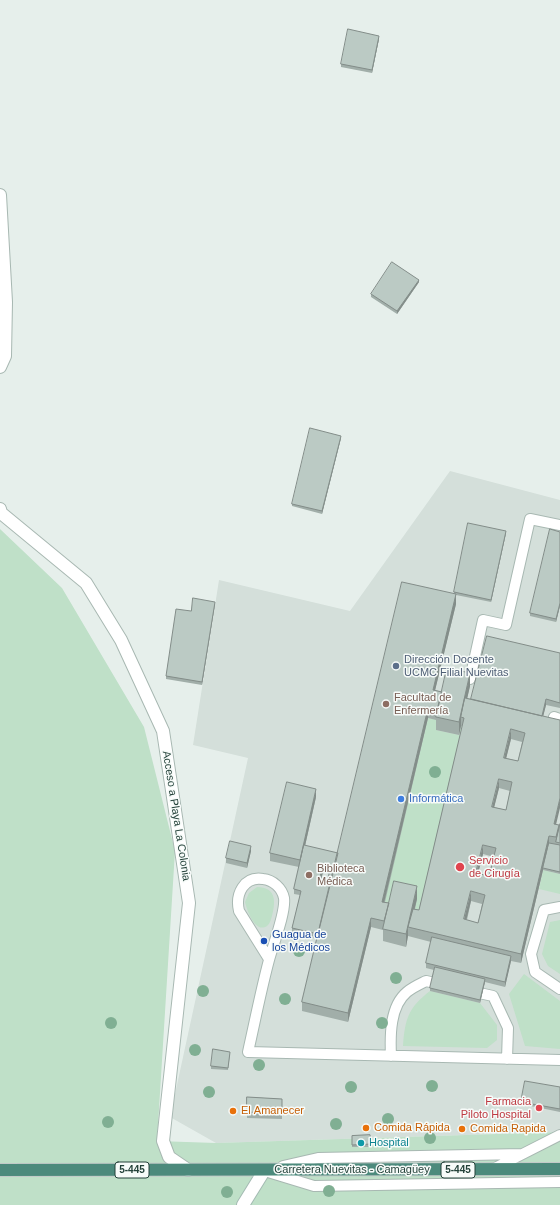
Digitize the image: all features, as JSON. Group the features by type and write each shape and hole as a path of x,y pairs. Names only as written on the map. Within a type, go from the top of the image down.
{"highway":[{"name":"Carretera Nuevitas - Camagüey","path":"0,1170 264,1171 560,1169"}],"street":[{"path":"0,195 6,302 5,356 0,367"},
{"name":"Acceso a Playa La Colonia","path":"0,509 1,513 86,583 121,640 163,730 189,902 163,1141 169,1157 188,1170"},
{"path":"243,1205 264,1171"}],"lane":[{"path":"470,678 483,620 506,625 530,519 560,526"},
{"path":"269,959 239,911 237,903 241,888 254,879 269,880 281,890 284,897 284,905 269,959 248,1052 560,1060"},
{"path":"560,907 544,910 531,954 536,972 560,989"},
{"path":"391,1056 390,1035 397,1005 407,992 426,981 493,996 508,1028 507,1059"},
{"path":"491,1170 560,1135"},
{"path":"264,1171 318,1158 522,1154"},
{"name":"Carretera Nuevitas - Camagüey","path":"264,1171 314,1186 560,1182"}],"shaded area":[{"path":"450,471 560,500 560,1132 216,1143 170,1117 248,758 193,745 219,580 350,611"}],"green space":[{"path":"0,529 62,588 144,727 175,851 157,1141 216,1143 560,1132 560,1205 0,1205"},
{"path":"428,718 438,720 436,730 459,735 461,726 464,727 419,920 413,918 417,899 390,913 382,911"},
{"path":"543,870 560,874 560,894 539,889"},
{"path":"257,887 268,889 274,900 269,924 263,928 259,927 252,920 245,902 249,893"},
{"path":"560,920 560,974 548,966 542,954 550,922"},
{"path":"524,974 560,1001 560,1049 525,1046 509,994"},
{"path":"430,991 480,1003 497,1025 497,1040 487,1048 403,1046 405,1028 409,1015 417,1003"}],"building":[{"path":"348,29 379,36 372,70 341,64"},
{"path":"392,262 419,280 397,311 371,294"},
{"path":"310,428 341,436 322,511 292,504"},
{"path":"468,523 506,531 491,600 454,592"},
{"path":"550,529 560,532 560,603 556,619 530,613"},
{"path":"402,582 456,594 433,690 442,692 437,711 428,708 382,902 389,903 384,921 371,918 348,1013 302,1002"},
{"path":"193,598 215,602 202,682 166,676 176,609 191,611"},
{"path":"487,636 560,653 560,703 546,699 542,716 471,699"},
{"path":"447,668 470,673 459,722 436,717"},
{"path":"465,698 560,720 560,798 554,824 559,825 556,837 549,836 521,954 408,927 413,909 419,910 464,718 461,717","holes":["511,729 525,733 518,761 504,758","499,779 512,782 506,810 492,807","483,845 496,848 489,876 476,873","471,891 485,895 478,923 464,919"]},
{"path":"287,782 316,789 300,860 270,853"},
{"path":"560,824 560,843 556,842"},
{"path":"230,841 251,846 247,863 226,858"},
{"path":"549,843 560,845 560,872 543,868"},
{"path":"304,845 338,853 318,934 292,928 301,891 294,889","holes":["323,867 330,869 327,884 319,882"]},
{"path":"394,881 417,886 406,934 383,929"},
{"path":"432,937 511,956 505,982 426,963"},
{"path":"435,967 485,979 480,1000 430,988"},
{"path":"213,1049 230,1052 228,1068 211,1066"},
{"path":"525,1081 560,1087 560,1109 521,1102"},
{"path":"247,1097 282,1099 282,1114 247,1112"},
{"name":"Hospital","path":"370,1135 371,1144 352,1145 352,1136"}],"place":[{"name":"Dirección Docente UCMC Filial Nuevitas","path":"396,666"},
{"name":"Facultad de Enfermería","path":"386,704"},
{"name":"Informática","path":"401,799"},
{"name":"Servicio de Cirugía","path":"460,867"},
{"name":"Biblioteca Médica","path":"309,875"},
{"name":"Guagua de los Médicos","path":"264,941"},
{"name":"Farmacia Piloto Hospital","path":"539,1108"},
{"name":"El Amanecer","path":"233,1111"},
{"name":"Comida Rápida","path":"366,1128"},
{"name":"Comida Rapida","path":"462,1129"},
{"name":"Hospital","path":"361,1143"}]}
